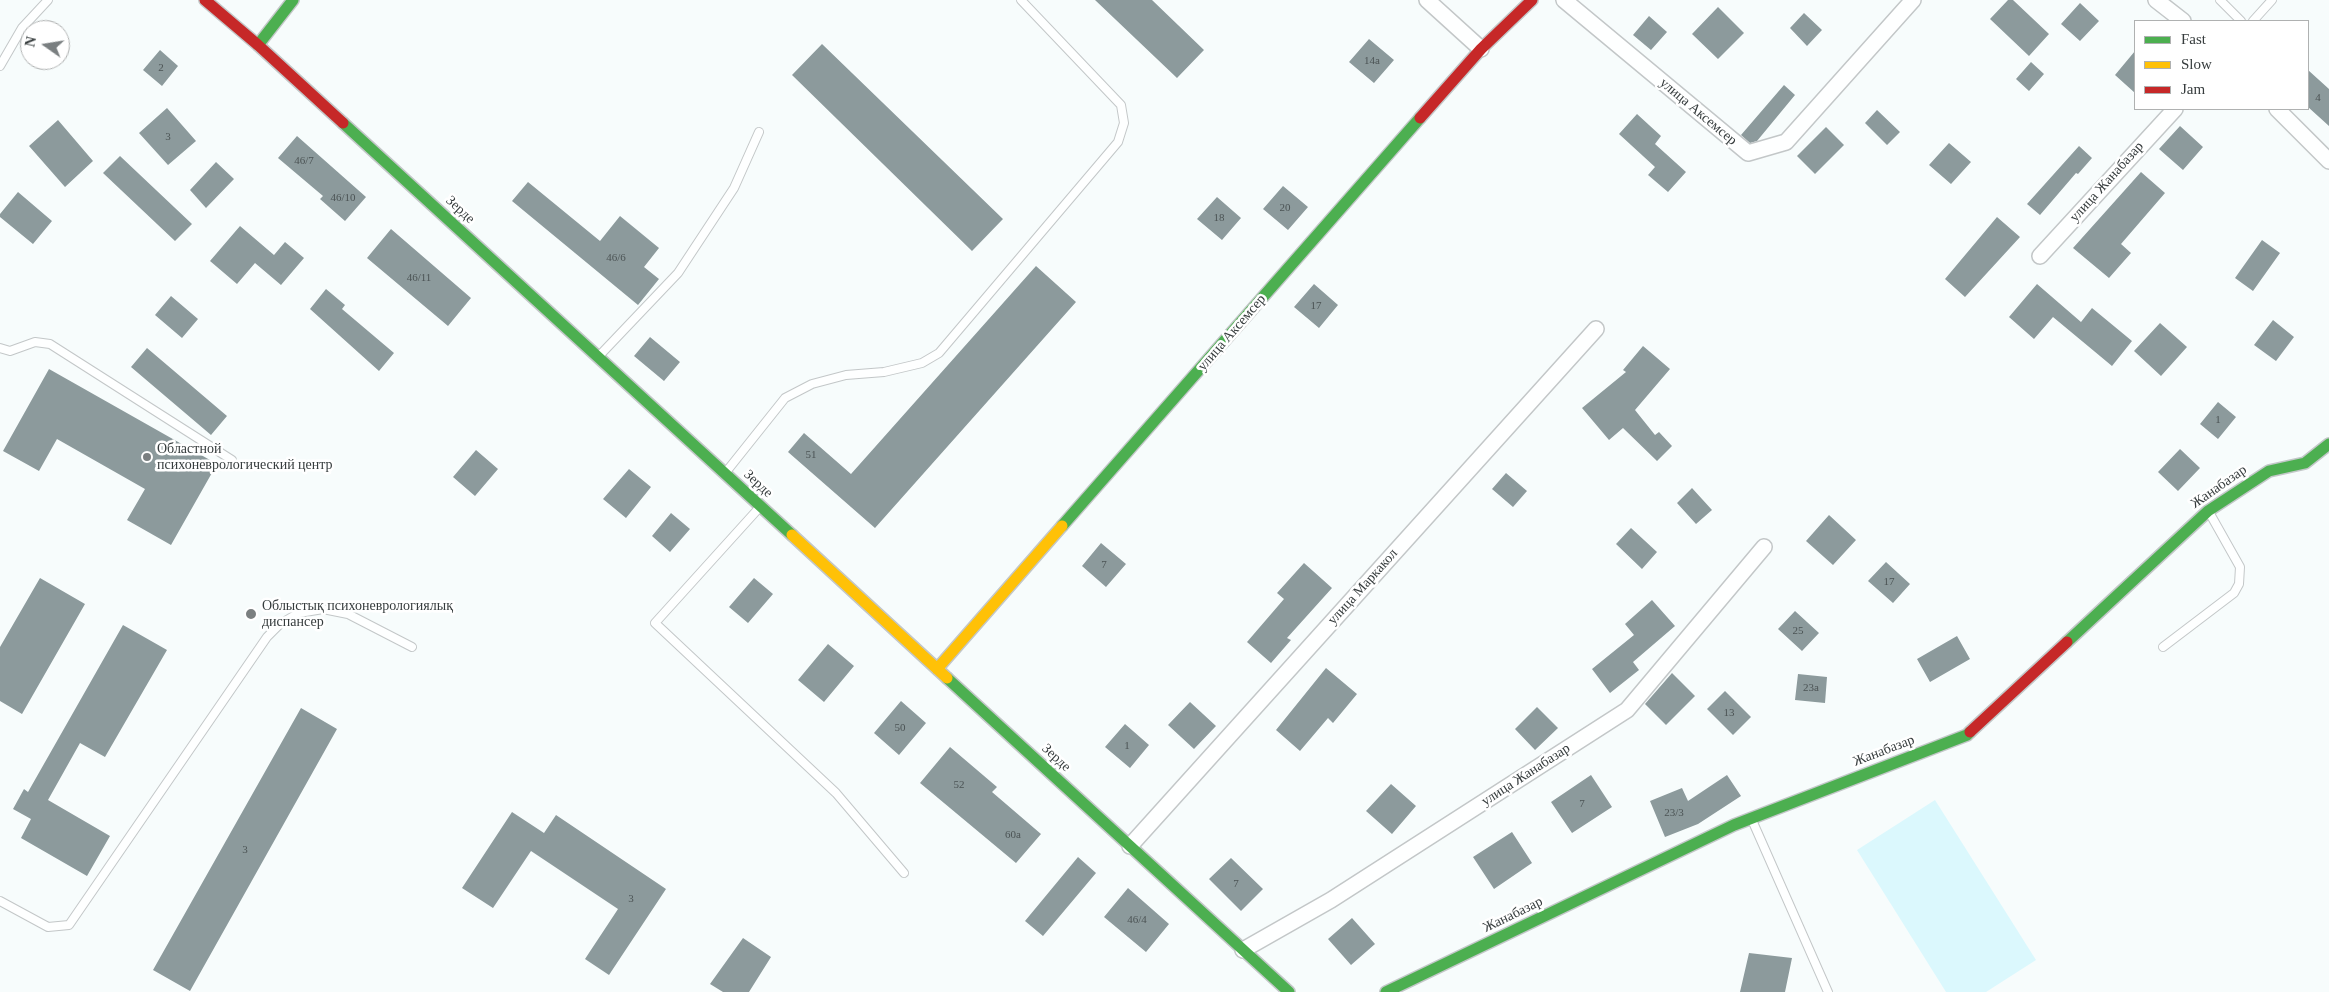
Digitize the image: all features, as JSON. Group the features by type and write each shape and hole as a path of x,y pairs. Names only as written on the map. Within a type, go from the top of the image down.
{"street":[{"name":"Зерде","path":"205,0 258,45 1289,992"},
{"path":"258,45 293,0"},
{"path":"1427,0 1481,49"},
{"name":"улица Аксемсер","path":"937,669 1481,49 1532,0"},
{"name":"улица Аксемсер","path":"1564,0 1748,153 1786,142 1913,0"},
{"path":"2157,0 2182,20"},
{"name":"улица Жанабазар","path":"2040,256 2173,110"},
{"path":"2278,110 2329,161"},
{"name":"улица Маркакол","path":"1130,846 1596,329"},
{"name":"Жанабазар","path":"1386,992 1402,989 1751,818 1966,735 2208,511 2269,471 2305,463 2329,444"},
{"name":"улица Жанабазар","path":"1243,950 1348,889 1628,710 1764,547"}],"lane":[{"path":"0,66 22,28 48,0"},
{"path":"724,474 784,398 812,384 846,375 884,372 922,363 939,353 1118,142 1124,123 1121,105 1021,0"},
{"path":"2220,0 2240,20"},
{"path":"2254,20 2272,0"},
{"path":"598,358 678,273 734,188 759,132"},
{"path":"0,348 10,351 18,350 35,342 50,344 232,460"},
{"path":"760,507 655,623 836,793 904,873"},
{"path":"2163,647 2234,593 2239,584 2240,567 2208,511"},
{"path":"0,901 48,927 69,925 267,637 280,624 299,613 323,609 348,614 412,646"},
{"path":"1751,818 1828,992"}],"shaded area":[{"path":"1935,800 2036,960 1986,992 1946,992 1857,850"}],"building":[{"path":"1095,0 1152,0 1204,50 1177,78"},
{"path":"2008,0 2013,0 2049,34 2029,56 1990,19"},
{"path":"2080,3 2099,21 2080,41 2061,24"},
{"path":"1718,7 1744,33 1718,59 1692,34"},
{"path":"1804,13 1822,30 1807,46 1790,28"},
{"path":"1649,16 1667,32 1651,50 1633,35"},
{"path":"1369,39 1394,60 1374,83 1349,62"},
{"path":"822,44 1003,219 972,251 792,75"},
{"path":"160,50 178,66 162,86 143,70"},
{"path":"2134,52 2134,92 2115,75"},
{"path":"2031,62 2044,74 2029,91 2016,79"},
{"path":"2309,71 2329,89 2329,126 2309,108"},
{"path":"1784,85 1795,95 1757,141 1750,143 1741,135"},
{"path":"167,108 196,141 168,165 139,133"},
{"path":"1877,110 1900,132 1887,145 1865,123"},
{"path":"1637,114 1661,136 1655,144 1686,172 1668,192 1648,175 1655,167 1619,134"},
{"path":"58,120 93,161 65,187 29,146"},
{"path":"2180,126 2203,147 2183,170 2159,149"},
{"path":"1826,127 1844,145 1815,174 1797,156"},
{"path":"297,136 366,197 345,221 320,199 323,196 278,158"},
{"path":"1949,143 1971,162 1951,184 1929,165"},
{"path":"2079,146 2092,158 2078,174 2076,173 2040,215 2027,204"},
{"path":"120,156 192,224 175,241 103,173"},
{"path":"216,162 234,179 206,208 190,190"},
{"path":"2141,172 2165,193 2121,244 2131,253 2109,278 2073,248"},
{"path":"528,182 600,241 620,216 659,248 644,267 659,279 638,305 512,201"},
{"path":"1283,186 1308,207 1288,230 1263,209"},
{"path":"18,192 52,221 33,244 0,217 0,214"},
{"path":"1217,197 1241,218 1222,240 1197,219"},
{"path":"1997,217 2020,237 1965,297 1945,279"},
{"path":"240,226 274,255 285,242 304,258 281,285 255,263 237,284 210,261"},
{"path":"391,229 471,298 448,326 367,258"},
{"path":"2262,240 2280,253 2253,291 2235,278"},
{"path":"1036,266 1076,302 875,528 788,452 804,433 851,474"},
{"path":"1314,284 1338,305 1319,328 1294,307"},
{"path":"2037,284 2081,322 2092,308 2132,341 2112,366 2053,317 2034,339 2009,317"},
{"path":"326,289 345,305 342,309 394,353 379,371 310,309"},
{"path":"171,296 198,319 182,338 155,315"},
{"path":"2273,320 2294,337 2276,361 2254,345"},
{"path":"2160,323 2187,347 2161,376 2134,351"},
{"path":"650,337 680,362 664,381 634,356"},
{"path":"1643,346 1670,369 1635,410 1655,435 1659,432 1672,446 1657,461 1623,428 1609,440 1582,408 1626,372 1623,370"},
{"path":"147,348 227,416 211,435 131,367"},
{"name":"Областной психоневрологический центр","path":"49,369 217,464 171,545 127,520 145,489 57,439 39,471 3,451"},
{"path":"2218,402 2236,417 2218,439 2200,424"},
{"path":"2180,449 2200,468 2178,491 2158,472"},
{"path":"476,450 498,469 475,496 453,477"},
{"path":"629,469 651,487 626,518 603,499"},
{"path":"1506,473 1527,491 1513,507 1492,489"},
{"path":"1692,488 1712,510 1696,524 1677,503"},
{"path":"671,513 690,529 670,552 652,536"},
{"path":"1829,515 1856,540 1833,565 1806,541"},
{"path":"1631,528 1657,552 1642,569 1616,544"},
{"path":"1101,543 1126,564 1106,587 1082,566"},
{"path":"1886,562 1910,584 1893,603 1868,581"},
{"path":"1304,563 1332,588 1287,638 1291,640 1271,663 1247,642 1284,599 1277,593"},
{"path":"40,578 85,604 22,714 0,701 0,647"},
{"path":"754,578 773,594 748,623 729,607"},
{"path":"1652,600 1675,626 1633,662 1639,670 1610,693 1592,669 1634,635 1625,624"},
{"path":"1795,611 1819,633 1802,651 1778,629"},
{"path":"123,625 167,650 105,757 80,743 48,800 110,836 87,876 21,838 31,819 13,809 24,789 28,792"},
{"path":"1957,636 1970,659 1930,682 1917,659"},
{"path":"828,644 854,666 824,702 798,680"},
{"path":"1326,668 1357,694 1333,723 1328,718 1300,751 1276,730"},
{"path":"1672,673 1695,696 1666,725 1645,704"},
{"path":"1798,674 1827,677 1825,703 1795,700"},
{"path":"1725,691 1751,717 1733,735 1707,709"},
{"path":"901,701 926,723 899,755 874,733"},
{"path":"1190,702 1216,726 1194,749 1168,725"},
{"path":"1537,707 1558,728 1535,750 1515,729"},
{"path":"301,708 337,729 190,991 153,970"},
{"path":"1125,724 1149,745 1130,768 1105,747"},
{"path":"950,747 997,787 992,792 1041,834 1016,863 920,783"},
{"path":"1591,775 1612,807 1572,833 1551,802"},
{"path":"1727,775 1741,796 1698,824 1665,837 1650,801 1682,788 1688,801"},
{"path":"1391,784 1416,806 1392,834 1366,811"},
{"path":"512,812 544,833 556,815 666,889 609,975 585,959 618,909 531,851 493,908 462,888"},
{"path":"1512,832 1532,863 1494,889 1473,857"},
{"path":"1078,857 1096,873 1043,936 1025,921"},
{"path":"1231,858 1263,889 1241,911 1209,879"},
{"path":"1128,888 1169,924 1146,952 1104,917"},
{"path":"1352,918 1375,944 1351,965 1328,939"},
{"path":"743,938 771,957 749,992 723,992 710,984"},
{"path":"1749,953 1792,958 1785,992 1740,992"}],"traffic: fast":[{"path":"258,45 293,0"},
{"path":"1062,526 1420,118"},
{"path":"343,123 792,535"},
{"path":"2067,642 2208,511 2269,471 2305,463 2329,444"},
{"path":"947,678 1289,992"},
{"path":"1386,992 1734,825 1967,735 1970,732"}],"traffic: slow":[{"path":"937,669 1062,526"},
{"path":"792,535 947,678"}],"traffic: jam":[{"path":"205,0 258,45 343,123"},
{"path":"1420,118 1481,49 1532,0"},
{"path":"1970,732 2067,642"}],"place":[{"name":"Областной психоневрологический центр","path":"147,457"},
{"name":"Облыстық психоневрологиялық диспансер","path":"251,614"}]}
